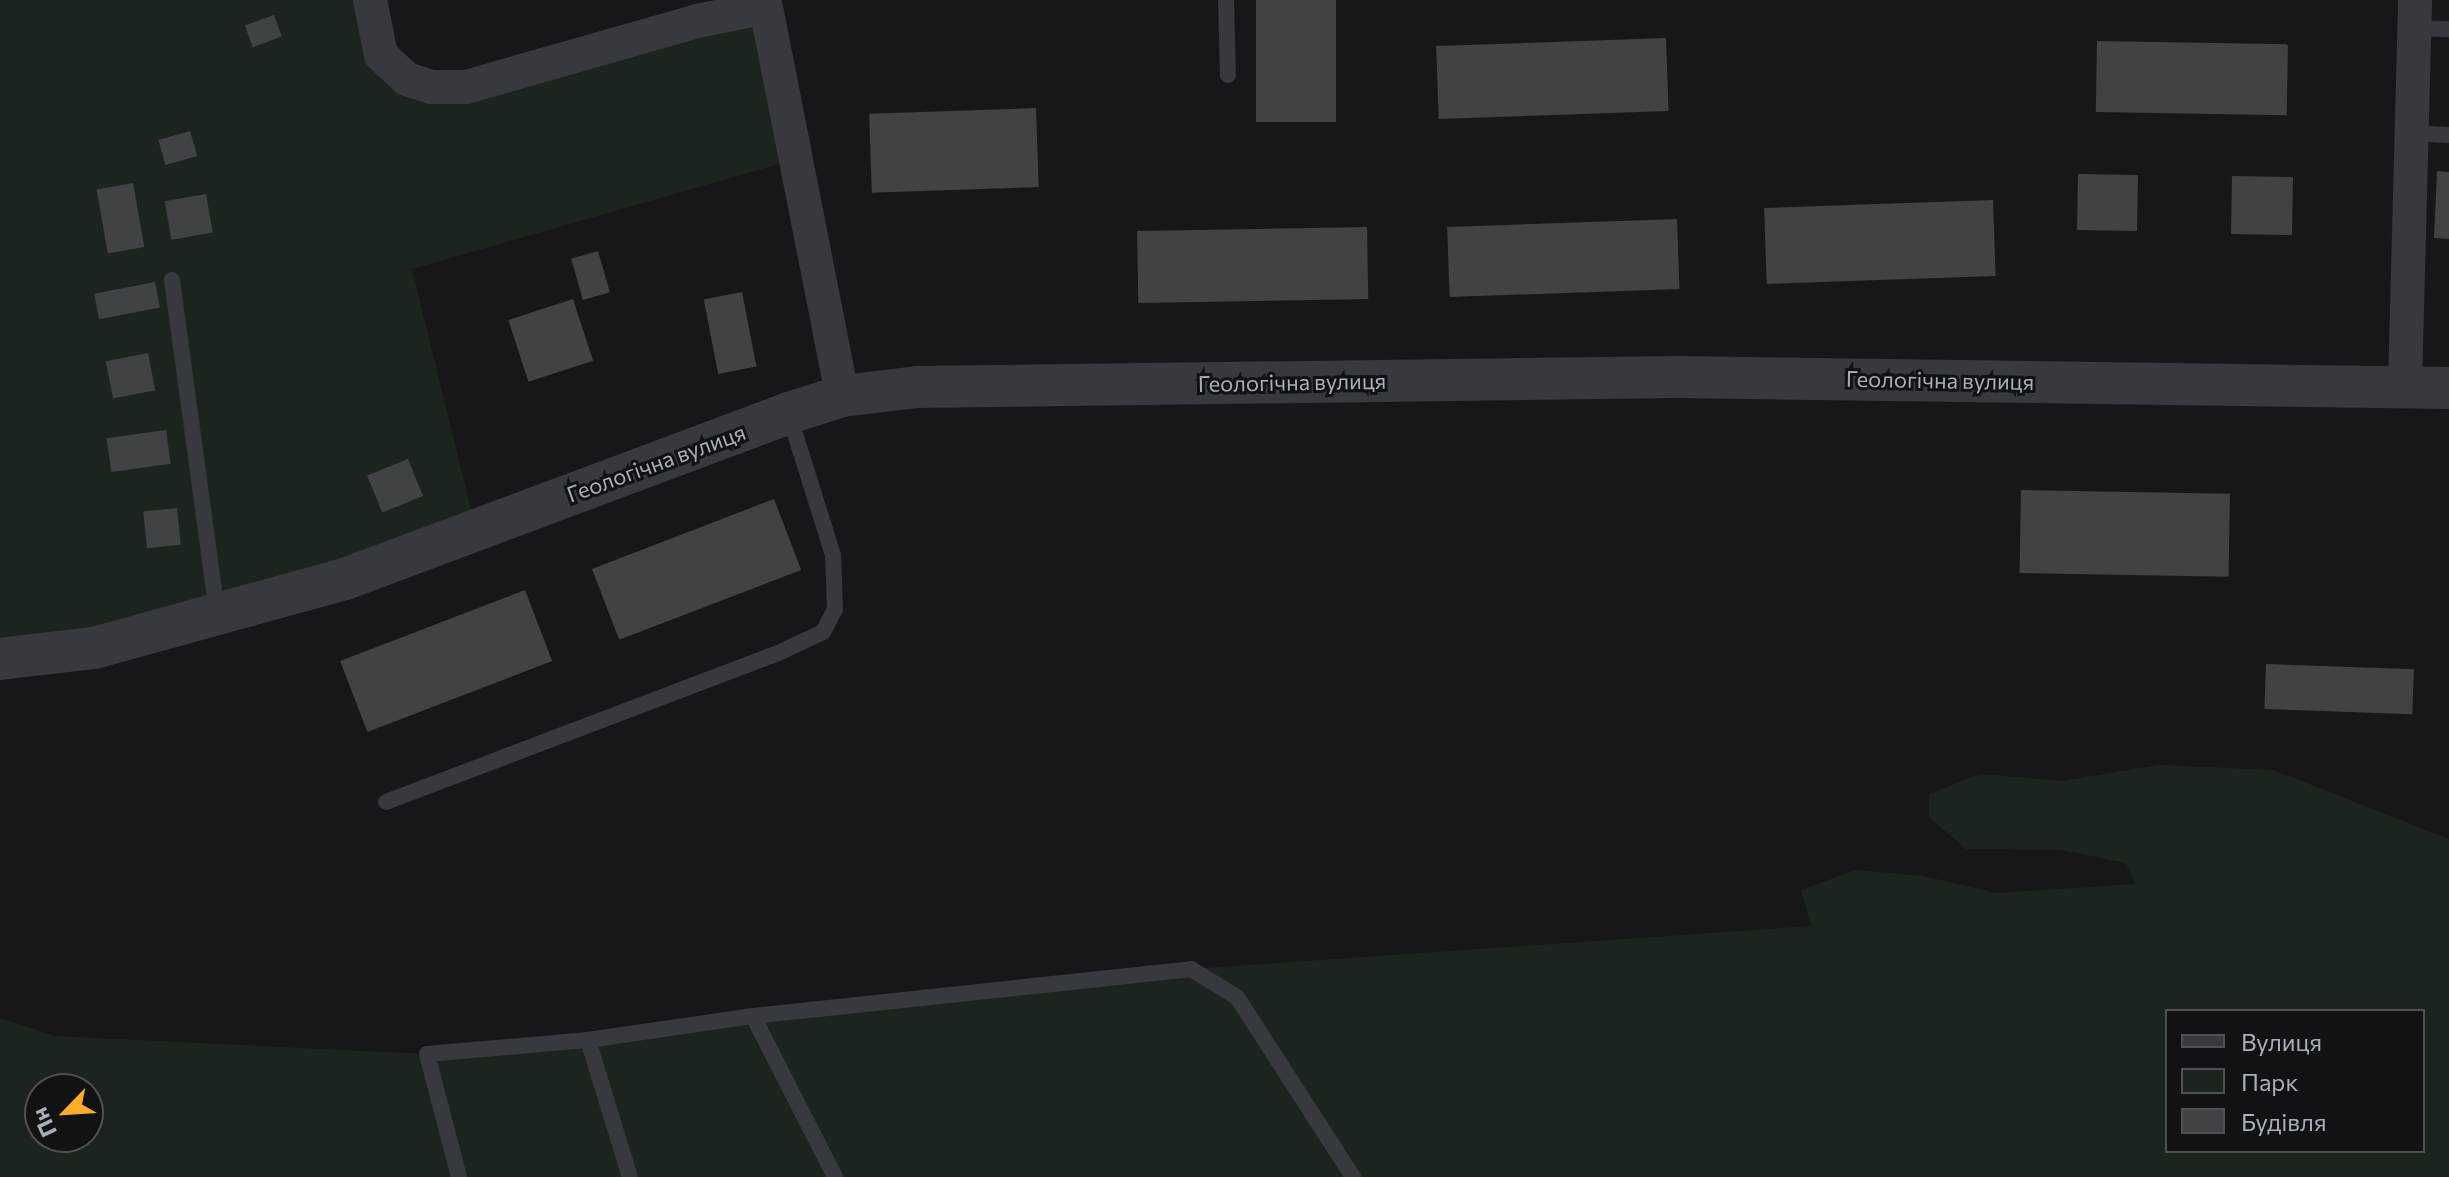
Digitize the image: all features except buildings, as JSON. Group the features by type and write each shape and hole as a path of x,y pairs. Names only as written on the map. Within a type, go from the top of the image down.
{"street":[{"path":"370,0 381,55 407,79 431,87 466,87 697,21 768,4 842,396"},
{"path":"2405,386 2415,14"},
{"name":"Геологічна вулиця","path":"0,659 94,648 345,579 789,413 842,396 917,387 1678,377 2449,388"}],"lane":[{"path":"1226,0 1228,75"},
{"path":"2415,14 2449,29"},
{"path":"2411,133 2449,135"},
{"path":"172,280 217,616"},
{"path":"386,802 762,659 823,632 835,609 833,555 789,413"},
{"path":"459,1177 427,1054 588,1040 753,1016 1191,969 1237,997 1353,1177"},
{"path":"753,1016 835,1177"},
{"path":"588,1040 630,1177"}],"green space":[{"path":"0,0 370,0 381,55 431,87 766,7 796,159 412,269 476,530 0,659"},
{"path":"2159,765 2273,770 2449,839 2449,1177 0,1177 0,1018 55,1036 427,1054 1191,969 1811,926 1801,890 1856,870 1923,876 1997,893 2136,884 2126,863 2062,850 1966,849 1929,817 1929,794 1980,774 2062,781"}]}
